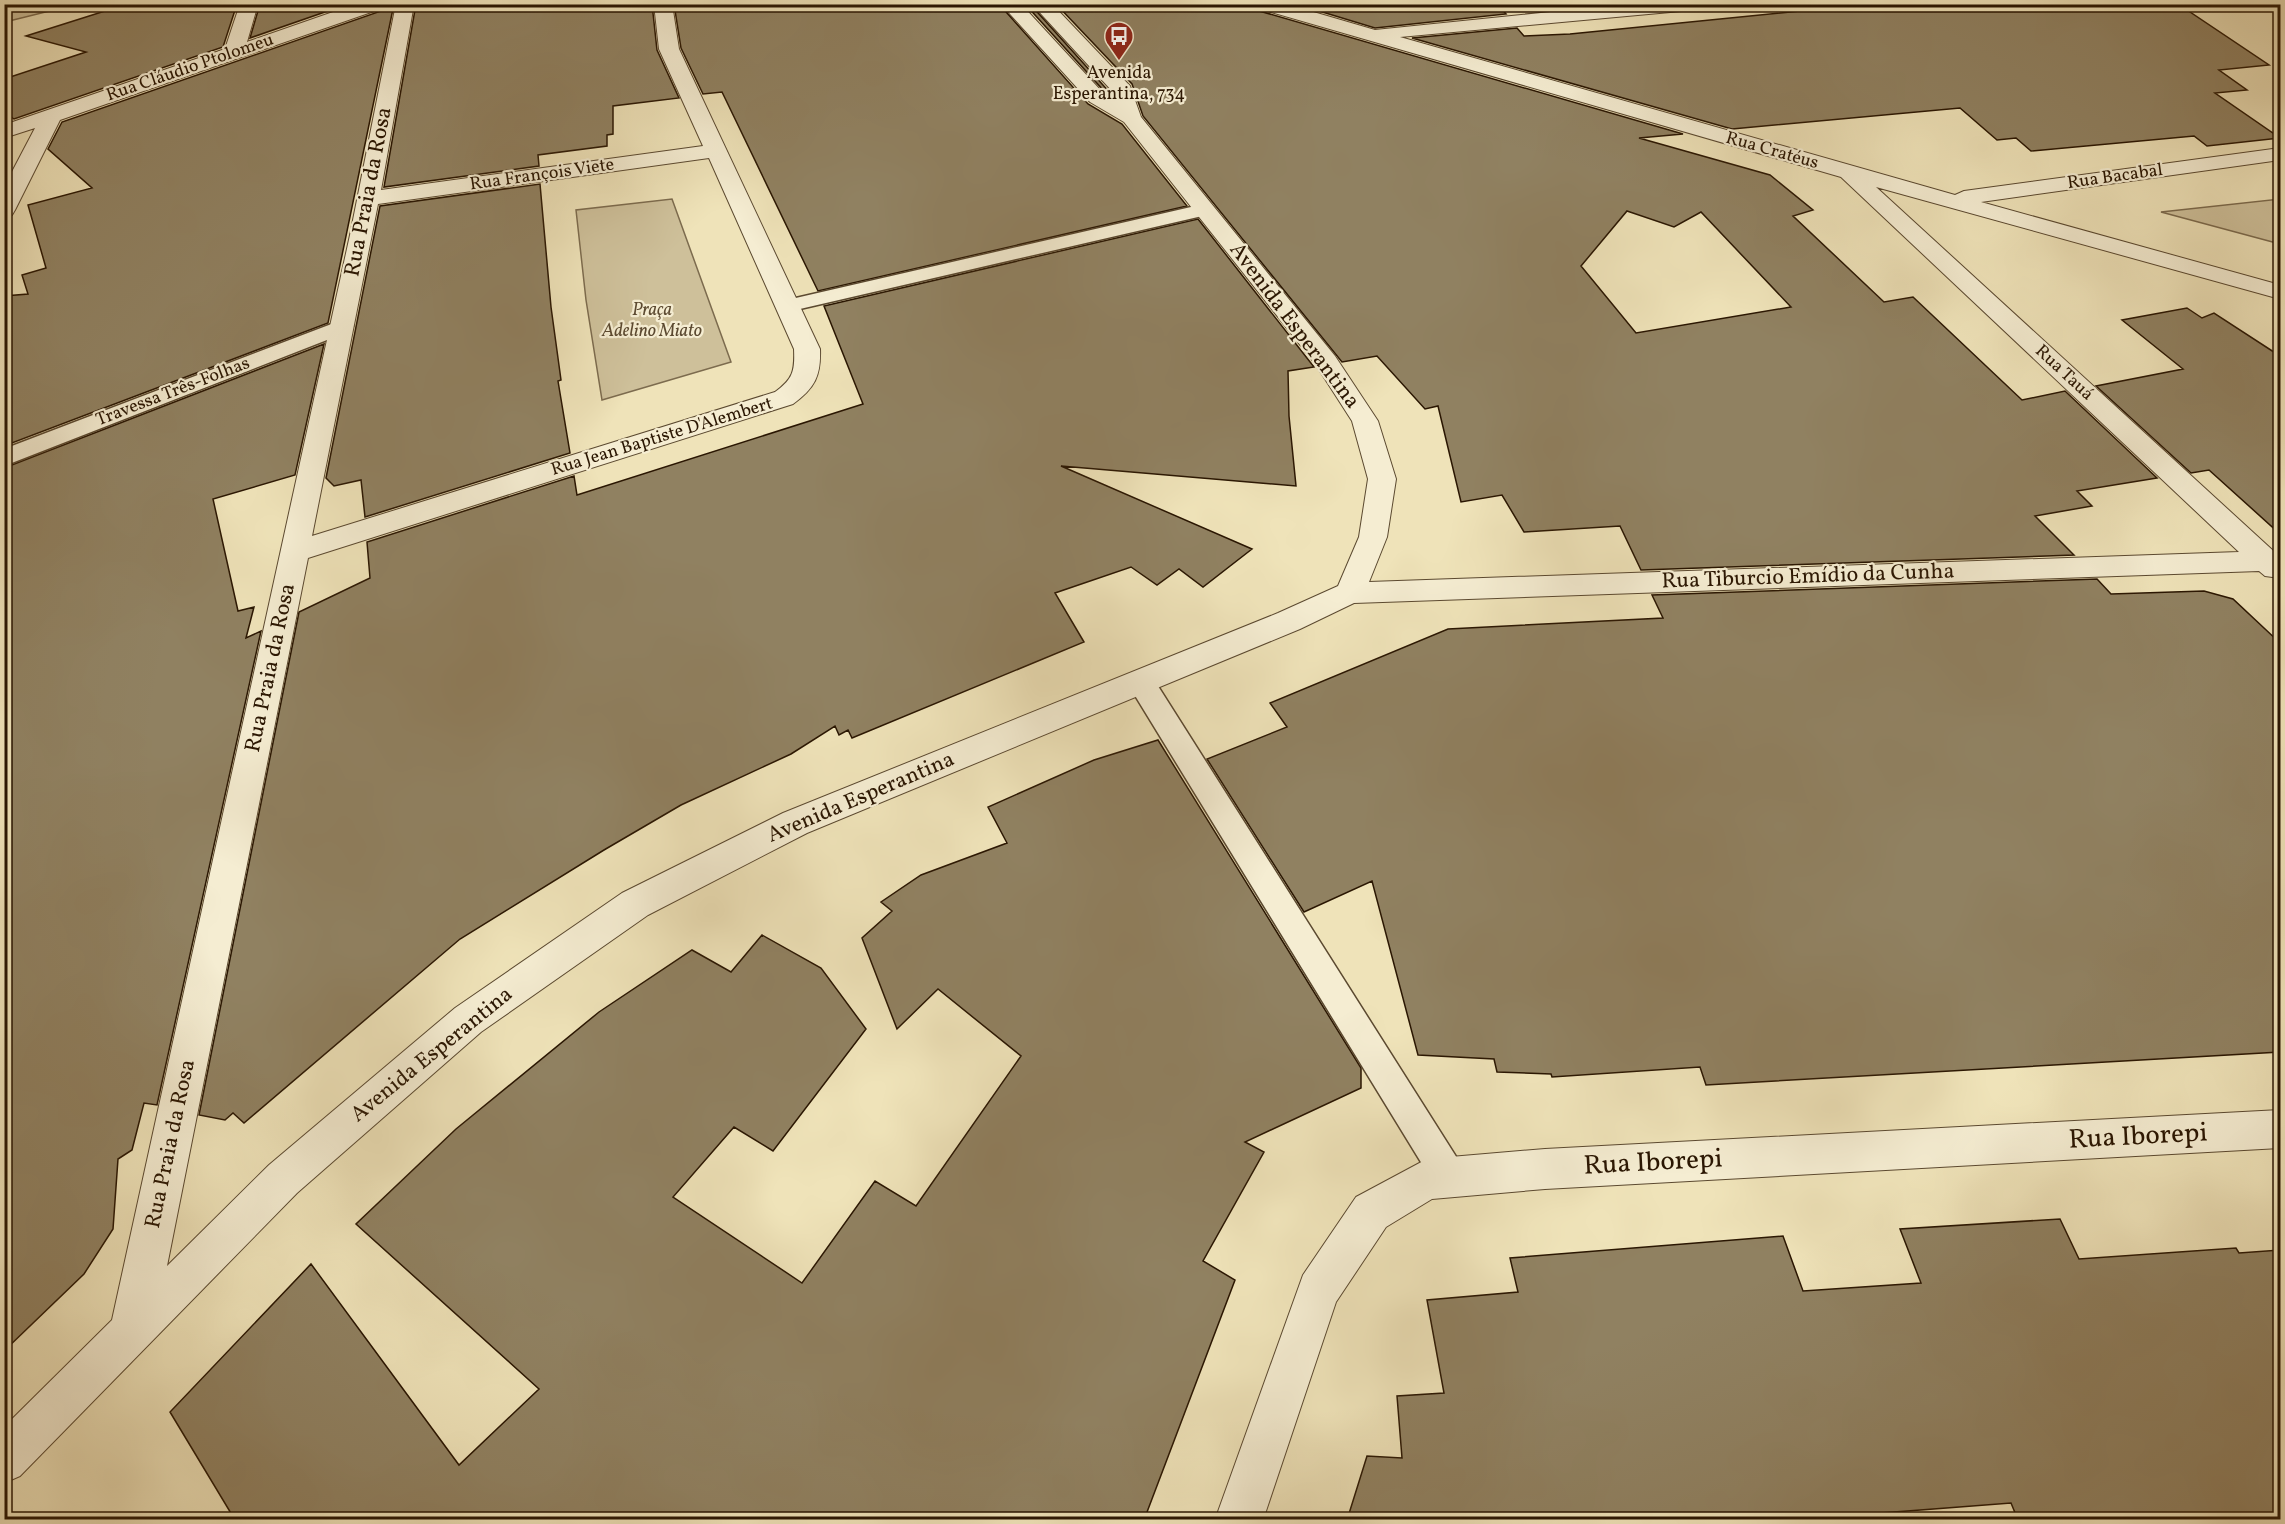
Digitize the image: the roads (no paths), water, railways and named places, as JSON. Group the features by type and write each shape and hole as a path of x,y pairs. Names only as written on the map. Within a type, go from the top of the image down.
{"street":[{"path":"234,52 249,4"},
{"name":"Rua Cláudio Ptolomeu","path":"4,132 376,4"},
{"name":"Rua Praia da Rosa","path":"132,1330 342,326 405,4"},
{"name":"Rua Jean Baptiste D'Alembert","path":"295,552 784,398 803,385 808,374 807,349 669,49 663,4"},
{"name":"Avenida Esperantina","path":"4,1460 283,1179 468,1020 635,904 795,823 1289,621 1350,593 1373,537 1382,479 1365,421 1326,361 1131,118 1097,98 1010,4"},
{"name":"Avenida Esperantina","path":"1041,4 1123,90 1131,118"},
{"name":"Rua Cratéus","path":"1264,4 1847,172 2280,292"},
{"path":"1365,34 1692,4"},
{"path":"4,210 52,116"},
{"name":"Rua François Viete","path":"367,199 716,151"},
{"name":"Rua Bacabal","path":"1950,200 2280,154"},
{"name":"Rua Tauá","path":"1847,172 2273,568"},
{"name":"Rua Tiburcio Emídio da Cunha","path":"1350,593 2273,568"},
{"name":"Rua Iborepi","path":"1239,1520 1318,1290 1371,1212 1427,1179 1545,1169 2280,1129"}],"lane":[{"path":"787,306 1204,210"},
{"name":"Travessa Três-Folhas","path":"4,458 342,326"},
{"path":"1141,682 1450,1178"}],"place":[{"name":"Avenida Esperantina, 734","path":"1119,62"}],"park label":[{"name":"Praça Adelino Miato","path":"652,320"}]}
